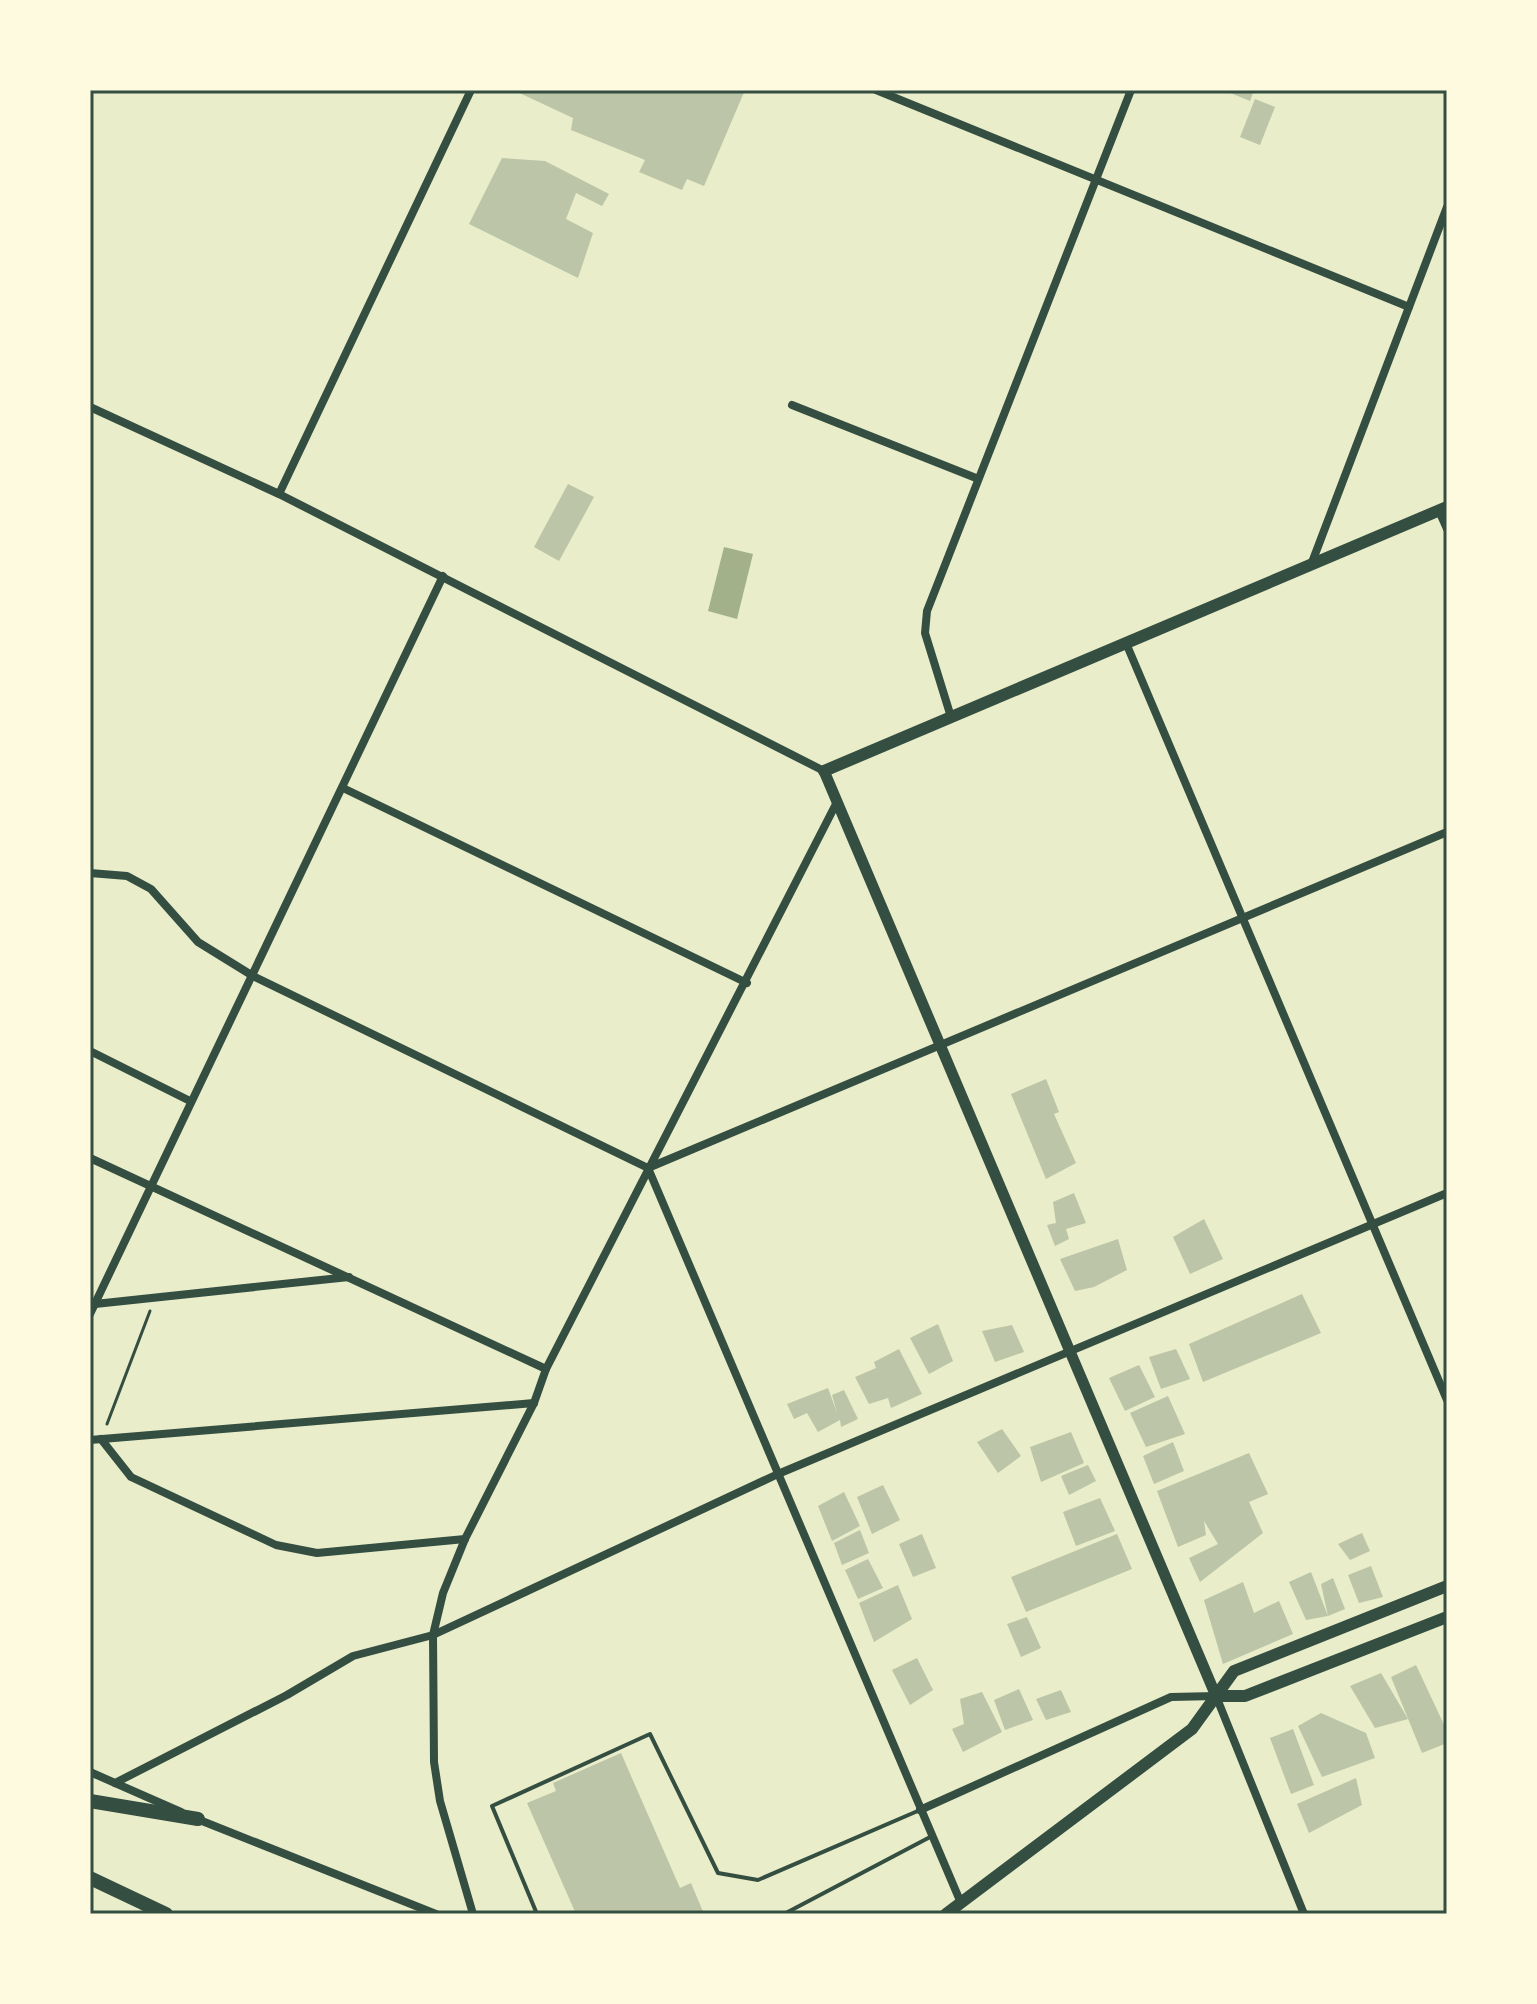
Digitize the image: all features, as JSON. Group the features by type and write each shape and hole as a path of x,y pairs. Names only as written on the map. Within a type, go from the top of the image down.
{"highway":[{"path":"90,1801 198,1819"},
{"path":"90,1878 166,1914"}],"main road":[{"path":"824,771 1443,509"},
{"path":"946,1914 1192,1729 1234,1671 1447,1586"},
{"path":"1216,1696 1245,1696 1447,1617"}],"street":[{"path":"279,494 471,90"},
{"path":"876,90 1409,307"},
{"path":"951,717 925,633 927,611 976,478 1131,90"},
{"path":"1311,565 1447,207"},
{"path":"792,405 976,478"},
{"path":"90,407 279,494 824,771 1216,1696 1304,1914"},
{"path":"1443,509 1447,529"},
{"path":"90,1314 443,576"},
{"path":"1126,643 1447,1400"},
{"path":"343,788 747,983"},
{"path":"473,1914 440,1801 436,1775 432,1720 433,1635 443,1593 465,1539 534,1403 546,1369 747,983 837,802"},
{"path":"648,1168 1447,832"},
{"path":"90,873 127,876 151,889 198,942 253,976 648,1168 961,1903"},
{"path":"90,1051 190,1101"},
{"path":"90,1158 546,1369"},
{"path":"115,1783 287,1695 353,1656 433,1635 778,1474 1447,1193"},
{"path":"95,1304 350,1277"},
{"path":"90,1440 534,1403"},
{"path":"101,1439 131,1477 276,1545 317,1553 465,1539"},
{"path":"920,1810 1171,1697 1216,1696"},
{"path":"90,1772 198,1819 436,1914"}],"lane":[{"path":"537,1914 492,1806 650,1734 718,1873 758,1880 920,1810"},
{"path":"784,1914 932,1836"}],"path":[{"path":"101,1439 156,1297"}],"shaded area":[{"path":"724,547 753,554 737,619 708,611"}],"building":[{"path":"513,90 745,90 704,186 687,179 682,190 639,172 645,160 571,130 573,118"},
{"path":"1223,90 1254,90 1250,101"},
{"path":"1255,99 1275,107 1260,145 1240,137"},
{"path":"502,158 545,161 609,194 602,206 576,193 566,219 593,233 578,278 469,224"},
{"path":"568,484 594,497 559,561 534,547"},
{"path":"1046,1079 1059,1112 1054,1114 1076,1163 1046,1179 1011,1094"},
{"path":"1074,1193 1086,1223 1066,1229 1069,1239 1055,1246 1047,1225 1056,1223 1053,1202"},
{"path":"1204,1219 1223,1259 1190,1274 1173,1237"},
{"path":"1118,1239 1127,1270 1094,1287 1075,1291 1060,1259"},
{"path":"1302,1294 1321,1333 1203,1382 1189,1344"},
{"path":"938,1324 953,1361 929,1374 910,1338"},
{"path":"1012,1325 1024,1352 995,1362 982,1331"},
{"path":"899,1349 922,1394 891,1408 888,1398 869,1404 855,1377 876,1368 874,1362"},
{"path":"1176,1349 1190,1379 1161,1389 1149,1357"},
{"path":"1139,1365 1155,1397 1125,1411 1109,1378"},
{"path":"828,1388 837,1413 832,1395 844,1390 858,1419 841,1427 840,1420 818,1432 807,1413 794,1419 787,1404"},
{"path":"1168,1396 1185,1434 1146,1447 1130,1413"},
{"path":"1002,1429 1021,1456 998,1473 977,1442"},
{"path":"1071,1432 1084,1463 1041,1482 1030,1447"},
{"path":"1173,1442 1184,1471 1154,1484 1143,1456"},
{"path":"1249,1453 1268,1494 1249,1502 1263,1533 1200,1582 1189,1558 1218,1544 1204,1521 1206,1535 1178,1547 1157,1491"},
{"path":"1088,1465 1096,1481 1069,1495 1061,1476"},
{"path":"883,1485 900,1520 872,1534 857,1497"},
{"path":"844,1492 860,1526 832,1541 818,1506"},
{"path":"1100,1498 1115,1531 1076,1546 1063,1512"},
{"path":"860,1530 869,1553 842,1565 834,1543"},
{"path":"1362,1533 1370,1551 1350,1560 1338,1544"},
{"path":"922,1534 936,1568 913,1577 899,1544"},
{"path":"1117,1534 1132,1569 1026,1612 1011,1577"},
{"path":"868,1559 883,1588 858,1599 845,1570"},
{"path":"1371,1566 1383,1597 1359,1603 1348,1575"},
{"path":"1311,1572 1328,1616 1306,1620 1289,1582"},
{"path":"1333,1578 1345,1609 1328,1616 1321,1584"},
{"path":"1243,1582 1254,1613 1279,1601 1293,1634 1223,1664 1204,1600"},
{"path":"898,1585 912,1619 874,1642 859,1603"},
{"path":"1027,1617 1041,1648 1021,1657 1007,1624"},
{"path":"917,1658 933,1690 910,1705 892,1670"},
{"path":"1416,1665 1447,1731 1447,1743 1422,1753 1391,1677"},
{"path":"1381,1673 1408,1719 1375,1728 1350,1686"},
{"path":"1019,1689 1033,1720 1005,1730 994,1700"},
{"path":"1061,1690 1071,1712 1046,1720 1036,1699"},
{"path":"982,1692 1002,1732 963,1752 952,1729 964,1724 960,1699"},
{"path":"1321,1713 1366,1733 1375,1758 1322,1777 1298,1726"},
{"path":"1293,1729 1314,1785 1291,1794 1270,1738"},
{"path":"621,1753 680,1888 691,1883 704,1914 576,1914 527,1803 556,1791 553,1783"},
{"path":"1356,1778 1362,1805 1309,1833 1297,1804"}]}
